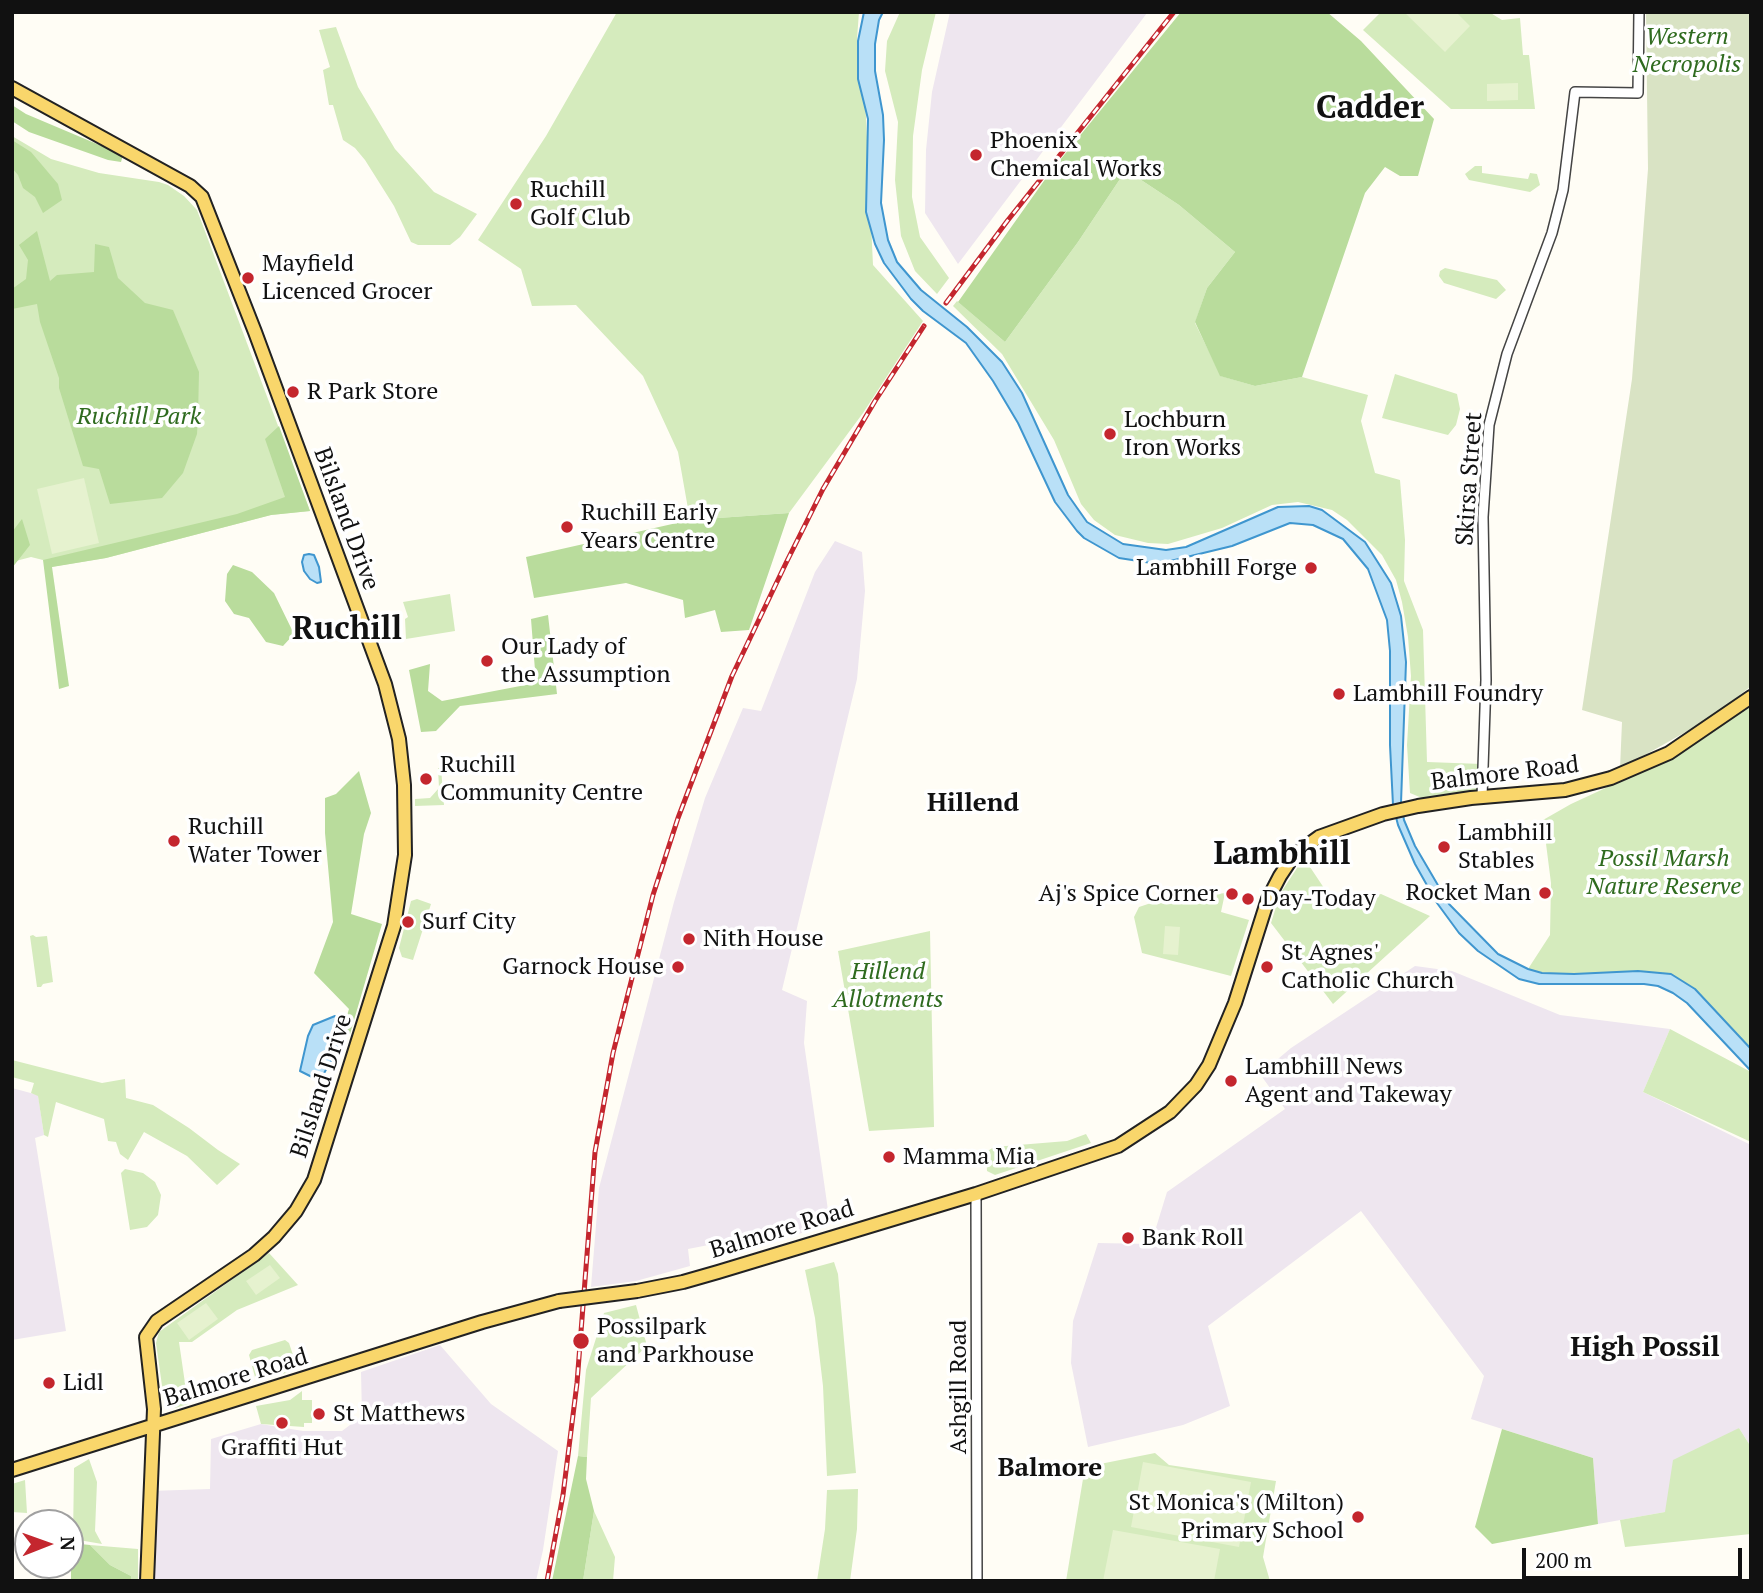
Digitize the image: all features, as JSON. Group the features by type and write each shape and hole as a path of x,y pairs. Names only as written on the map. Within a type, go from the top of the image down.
{"main road":[{"name":"Bilsland Drive","path":"12,88 185,183 202,197 255,332 382,676 396,726 402,765 405,845 396,919 314,1180 296,1211 274,1237 246,1260 157,1321 149,1330 146,1344 154,1424"},
{"name":"Balmore Road","path":"12,1470 491,1320 559,1301 637,1291 695,1279 976,1194 1118,1146 1170,1112 1196,1085 1209,1065 1235,1003 1268,899 1294,855 1319,836 1408,808 1482,797 1565,790 1611,778 1669,753 1751,697"},
{"path":"147,1581 154,1424"}],"street":[{"name":"Skirsa Street","path":"1482,797 1486,680 1483,517 1489,425 1507,354 1552,233 1563,190 1574,92 1638,93 1639,12"},
{"name":"Ashgill Road","path":"976,1194 977,1581"}],"shaded area":[{"path":"950,12 1147,13 958,264 925,213 926,150 932,92"},
{"path":"835,541 862,552 865,591 857,679 782,990 807,1001 804,1043 830,1224 729,1256 724,1242 688,1249 690,1266 636,1281 591,1287 599,1188 674,902 705,798 743,708 761,711 815,572"},
{"path":"1415,966 1452,971 1560,1015 1670,1029 1643,1092 1751,1145 1751,1447 1739,1428 1665,1512 1598,1524 1593,1458 1471,1419 1484,1376 1361,1211 1208,1326 1230,1406 1183,1425 1088,1447 1071,1363 1073,1321 1098,1243 1151,1244 1167,1192 1285,1109 1260,1074 1291,1048"},
{"path":"12,1088 38,1095 44,1135 35,1138 66,1331 12,1340"},
{"path":"440,1345 491,1404 558,1451 536,1581 148,1581 150,1491 210,1489 211,1439 261,1424 303,1431 342,1431 362,1416 361,1372"}],"green space":[{"path":"617,12 859,12 857,39 865,97 873,265 923,321 863,413 789,513 690,520 678,452 643,376 576,305 532,306 521,269 478,240 546,136"},
{"path":"900,12 936,12 922,70 913,136 912,197 920,237 949,278 937,294 915,271 901,236 895,180 898,122 885,71 887,41"},
{"path":"1181,12 1327,12 1361,41 1434,119 1418,176 1400,176 1385,167 1365,193 1302,377 1255,386 1220,376 1195,322 1207,288 1235,252 1179,205 1126,170 1078,242 1005,342 958,302 1051,171"},
{"path":"1381,12 1489,12 1502,20 1520,18 1523,55 1529,55 1535,109 1451,109 1363,30"},
{"path":"1404,12 1456,12 1470,26 1445,52"},
{"name":"Western Necropolis","path":"1646,12 1751,12 1751,686 1714,716 1620,769 1622,722 1582,710 1632,379 1648,169"},
{"path":"336,27 358,87 395,149 434,192 477,214 460,237 450,245 418,245 411,242 394,206 365,160 355,148 343,140 333,105 329,105 323,70 330,67 319,30"},
{"path":"1518,83 1518,100 1487,101 1487,84"},
{"path":"12,105 26,114 123,155 121,162 108,160 29,132 12,121"},
{"name":"Ruchill Park","path":"12,136 51,159 99,173 168,185 184,196 197,210 310,511 271,515 106,558 51,567 43,560 31,557 12,562"},
{"path":"12,140 31,152 58,184 62,200 43,213 35,197 23,188 12,168"},
{"path":"1475,166 1482,166 1482,173 1528,179 1530,173 1537,174 1540,185 1530,192 1469,180 1465,174"},
{"path":"1126,170 1179,205 1235,252 1207,288 1195,323 1221,376 1255,386 1302,377 1368,395 1361,421 1375,473 1400,480 1405,540 1404,581 1423,630 1427,762 1482,764 1481,794 1422,798 1410,793 1407,745 1411,676 1402,602 1396,580 1382,555 1347,520 1332,510 1298,502 1272,505 1222,528 1168,544 1148,543 1115,535 1094,520 1081,504 1054,440 1002,354 953,306 957,301 1005,342 1078,242"},
{"path":"37,231 50,281 57,275 94,272 95,244 109,247 118,278 145,303 173,310 199,372 198,417 197,434 183,473 162,498 110,504 99,469 83,466 37,304 12,309 12,289 26,279 28,260 19,245"},
{"path":"1445,268 1497,280 1506,290 1496,299 1444,283 1439,276 1440,271"},
{"path":"1395,374 1457,394 1460,409 1456,425 1448,435 1382,418"},
{"path":"279,426 310,511 271,515 106,558 52,567 69,686 59,689 43,560 237,514 285,497 265,439"},
{"path":"84,478 99,543 52,554 37,489"},
{"path":"789,513 749,630 721,632 715,610 685,618 683,600 626,583 534,598 526,557 690,520"},
{"path":"22,519 30,545 12,568 12,532"},
{"path":"233,565 252,572 274,593 294,634 283,646 266,642 249,618 234,614 225,601 227,574"},
{"path":"450,594 455,631 406,639 405,619 408,617 403,602"},
{"path":"548,615 557,694 460,706 436,731 421,732 409,670 430,664 428,691 442,701 536,683 531,619"},
{"name":"Possil Marsh Nature Reserve","path":"1751,699 1751,1049 1695,989 1638,971 1574,974 1542,973 1528,969 1550,935 1551,883 1543,820 1571,804 1664,761"},
{"path":"438,768 441,768 444,805 415,806 415,799 430,798 439,788"},
{"path":"359,771 371,813 364,834 351,914 382,924 350,1034 342,1031 349,1009 314,973 333,922 325,833 325,798 336,794"},
{"path":"1306,861 1336,906 1381,894 1430,916 1333,1004 1271,923 1280,894 1299,865"},
{"path":"1165,889 1181,899 1225,893 1221,912 1249,920 1231,976 1142,953 1134,917 1139,907 1160,900"},
{"path":"417,899 431,904 413,960 402,957 399,948 411,901"},
{"path":"1165,926 1180,927 1178,955 1163,954"},
{"name":"Hillend Allotments","path":"930,931 934,1127 869,1131 838,951"},
{"path":"30,936 47,936 53,982 41,987 37,987"},
{"path":"1670,1029 1751,1072 1751,1142 1643,1092"},
{"path":"12,1060 102,1083 125,1079 126,1098 153,1105 240,1164 217,1185 187,1156 144,1132 128,1160 120,1154 116,1142 108,1141 104,1119 56,1102 48,1137 44,1135 38,1096 31,1093 34,1083 12,1077"},
{"path":"1086,1134 1091,1143 995,1175 987,1171 986,1152 994,1147 1067,1141"},
{"path":"125,1169 143,1173 155,1182 161,1195 158,1215 147,1227 130,1230 121,1173"},
{"path":"269,1253 298,1285 237,1310 192,1342 179,1342 188,1404 175,1408 164,1400 156,1343 159,1332"},
{"path":"834,1262 838,1274 856,1473 827,1476 823,1386 815,1318 805,1270"},
{"path":"270,1265 280,1278 256,1295 246,1281"},
{"path":"206,1303 218,1319 189,1340 177,1323"},
{"path":"636,1305 647,1346 591,1398 587,1457 578,1456 586,1370 604,1313"},
{"path":"285,1340 289,1343 296,1364 293,1371 261,1380 255,1377 249,1355 252,1350"},
{"path":"302,1391 302,1400 312,1400 312,1423 304,1423 304,1427 261,1424 256,1406 290,1400"},
{"path":"1739,1428 1751,1447 1751,1534 1625,1547 1620,1520 1665,1512 1673,1460"},
{"path":"1502,1429 1593,1458 1598,1524 1492,1544 1475,1527"},
{"path":"1155,1453 1169,1465 1276,1481 1263,1557 1270,1581 1066,1581 1085,1467"},
{"path":"578,1456 587,1457 586,1479 594,1511 583,1581 552,1581"},
{"path":"89,1459 97,1482 95,1531 102,1544 84,1541 84,1509 73,1509 74,1468"},
{"path":"1143,1462 1251,1482 1239,1547 1131,1527"},
{"path":"25,1480 27,1509 14,1509 12,1512 12,1484"},
{"path":"858,1489 857,1529 850,1581 817,1581 825,1529 827,1490"},
{"path":"594,1511 615,1557 613,1581 583,1581"},
{"path":"1113,1530 1220,1549 1214,1581 1103,1581"},
{"path":"84,1544 90,1545 110,1565 131,1576 131,1581 71,1581 84,1579"},
{"path":"90,1545 138,1549 138,1581 131,1581 131,1576 110,1565"}],"water":[{"path":"864,12 883,12 875,44 875,71 883,115 884,140 881,203 888,240 897,262 921,290 967,327 1002,362 1022,393 1068,495 1087,522 1123,544 1166,550 1186,547 1278,507 1309,506 1322,510 1365,542 1391,583 1401,616 1406,662 1401,803 1404,820 1415,846 1449,904 1498,954 1528,969 1542,973 1638,971 1671,974 1695,989 1751,1049 1751,1071 1687,1003 1673,993 1658,986 1644,984 1539,984 1519,979 1478,951 1459,933 1437,903 1415,864 1398,825 1393,805 1387,620 1368,569 1343,539 1313,525 1290,523 1232,546 1158,564 1119,558 1084,538 1077,531 1055,502 1018,423 993,381 966,343 911,299 884,263 875,244 866,212 868,119 858,79 858,41"},
{"path":"304,555 314,555 321,582 310,579 304,571"},
{"path":"335,1016 341,1027 336,1052 323,1075 312,1077 300,1071 313,1025"}],"railway":[{"path":"946,303 1008,220 1174,12"},
{"path":"547,1581 563,1495 577,1383 595,1152 613,1053 653,895 678,818 732,676 823,489 875,401 924,326"}],"place":[{"name":"Phoenix Chemical Works","path":"976,155"},
{"name":"Ruchill Golf Club","path":"516,204"},
{"name":"Mayfield Licenced Grocer","path":"248,278"},
{"name":"R Park Store","path":"293,392"},
{"name":"Lochburn Iron Works","path":"1110,434"},
{"name":"Ruchill Early Years Centre","path":"567,527"},
{"name":"Lambhill Forge","path":"1311,568"},
{"name":"Our Lady of the Assumption","path":"487,661"},
{"name":"Lambhill Foundry","path":"1339,694"},
{"name":"Ruchill Community Centre","path":"426,779"},
{"name":"Ruchill Water Tower","path":"174,841"},
{"name":"Lambhill Stables","path":"1444,847"},
{"name":"Rocket Man","path":"1545,893"},
{"name":"Aj's Spice Corner","path":"1232,894"},
{"name":"Day-Today","path":"1248,899"},
{"name":"Surf City","path":"408,922"},
{"name":"Nith House","path":"689,939"},
{"name":"Garnock House","path":"678,967"},
{"name":"St Agnes' Catholic Church","path":"1267,967"},
{"name":"Lambhill News Agent and Takeway","path":"1231,1081"},
{"name":"Mamma Mia","path":"889,1157"},
{"name":"Bank Roll","path":"1128,1238"},
{"name":"Possilpark and Parkhouse","path":"581,1341"},
{"name":"Lidl","path":"49,1383"},
{"name":"St Matthews","path":"319,1414"},
{"name":"Graffiti Hut","path":"282,1423"},
{"name":"St Monica's (Milton) Primary School","path":"1358,1517"}],"district":[{"name":"Cadder","path":"1370,109"},
{"name":"Ruchill","path":"347,630"},
{"name":"Hillend","path":"973,804"},
{"name":"Lambhill","path":"1282,855"},
{"name":"High Possil","path":"1645,1348"},
{"name":"Balmore","path":"1050,1469"}]}
